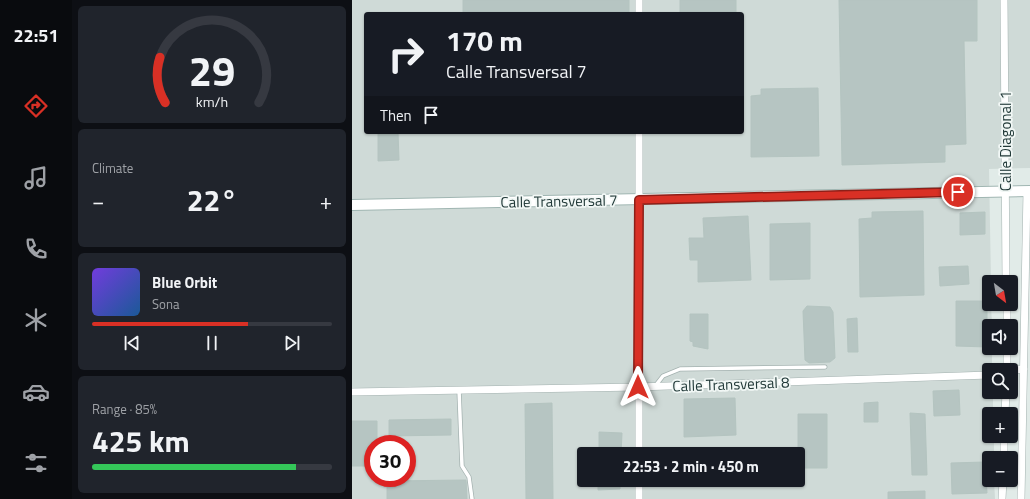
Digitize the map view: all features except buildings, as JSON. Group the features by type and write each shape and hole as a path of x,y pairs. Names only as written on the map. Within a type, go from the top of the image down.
{"street":[{"path":"639,0 639,12"},
{"name":"Calle Diagonal 1","path":"1004,0 1006,275"},
{"path":"639,134 639,447"},
{"name":"Calle Diagonal 1","path":"1021,499 1029,191"},
{"name":"Calle Transversal 7","path":"352,205 1029,191"},
{"path":"1018,369 1024,369"},
{"name":"Calle Transversal 8","path":"352,392 638,387 982,375"},
{"path":"639,487 639,499"},
{"path":"1002,499 1003,487"},
{"path":"1021,499 1030,498"}],"lane":[{"path":"655,386 663,376 680,369 825,367"},
{"path":"459,390 462,466 469,477 472,499"}],"shaded area":[{"path":"352,0 1030,0 1030,168 989,169 991,275 982,275 982,311 991,311 992,319 982,319 982,355 992,355 992,363 982,363 982,399 993,399 993,407 982,407 982,443 994,443 994,451 982,451 982,487 994,487 995,499 352,499"}],"route":[{"path":"638,387 639,200 958,192"}]}
